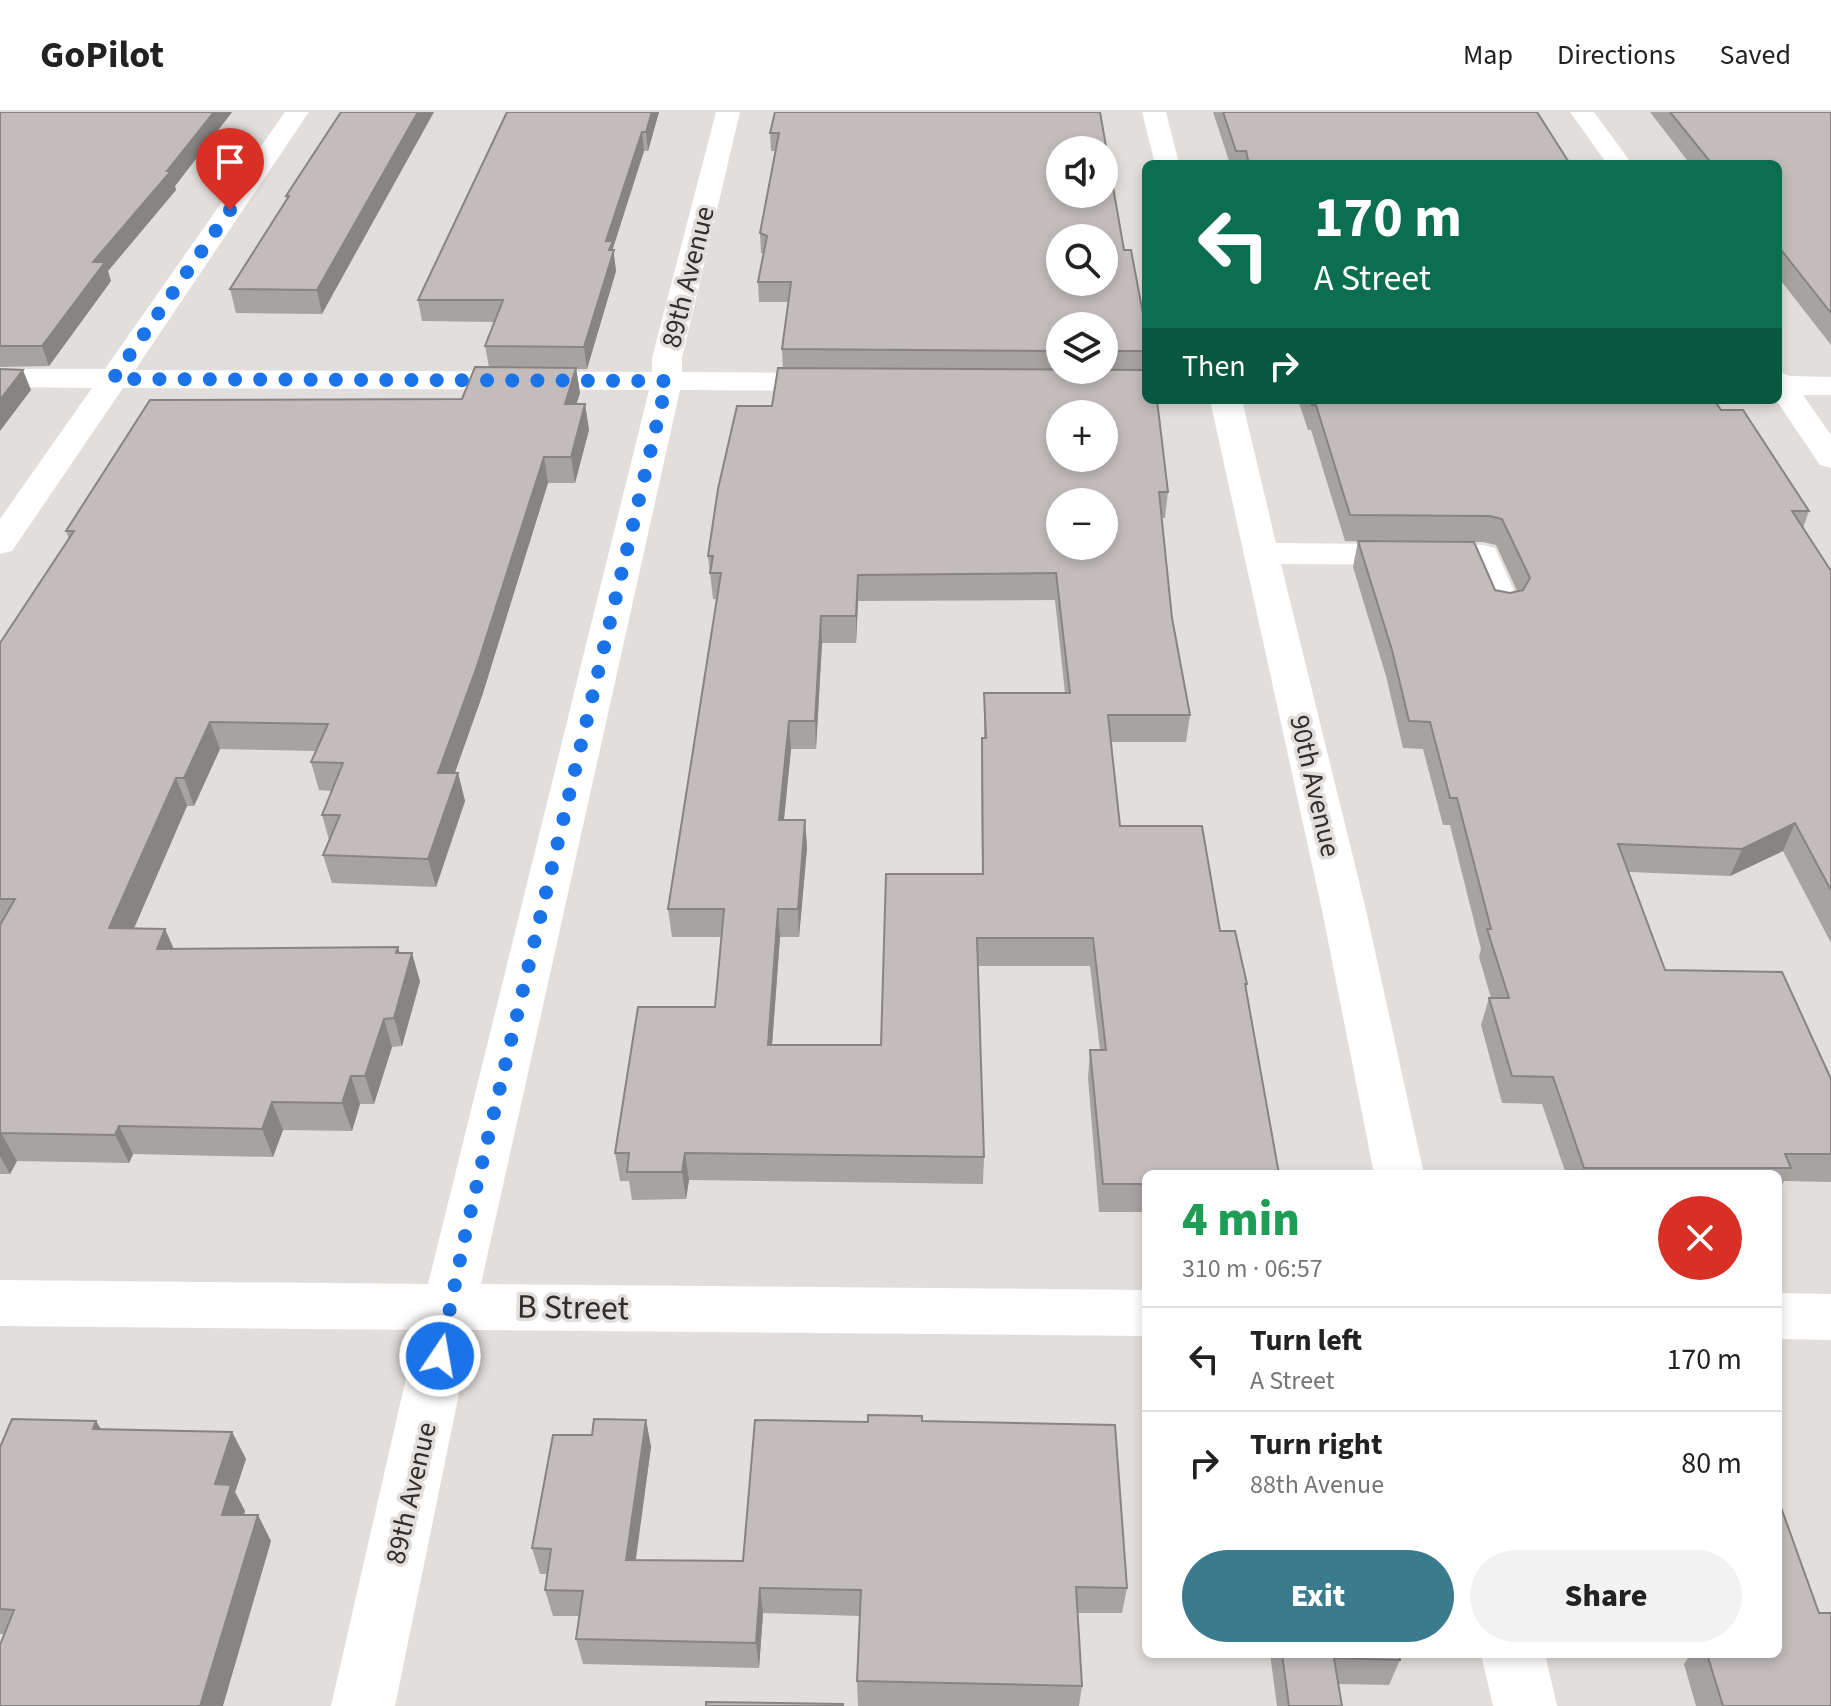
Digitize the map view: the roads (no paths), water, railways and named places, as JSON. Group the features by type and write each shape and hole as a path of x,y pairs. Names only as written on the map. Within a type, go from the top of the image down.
{"street":[{"path":"0,544 297,112"},
{"name":"89th Avenue","path":"363,1706 451,1306 667,381 667,358 728,112"},
{"path":"1154,112 1166,160"},
{"path":"1582,112 1617,160"},
{"path":"0,378 863,382"},
{"path":"1782,384 1831,386"},
{"path":"1782,388 1831,458"},
{"name":"90th Avenue","path":"1227,404 1344,910 1398,1170"},
{"path":"1261,553 1483,555 1502,605"},
{"name":"B Street","path":"0,1303 1142,1313"},
{"path":"1782,1316 1831,1317"},
{"path":"1514,1658 1525,1706"}]}
